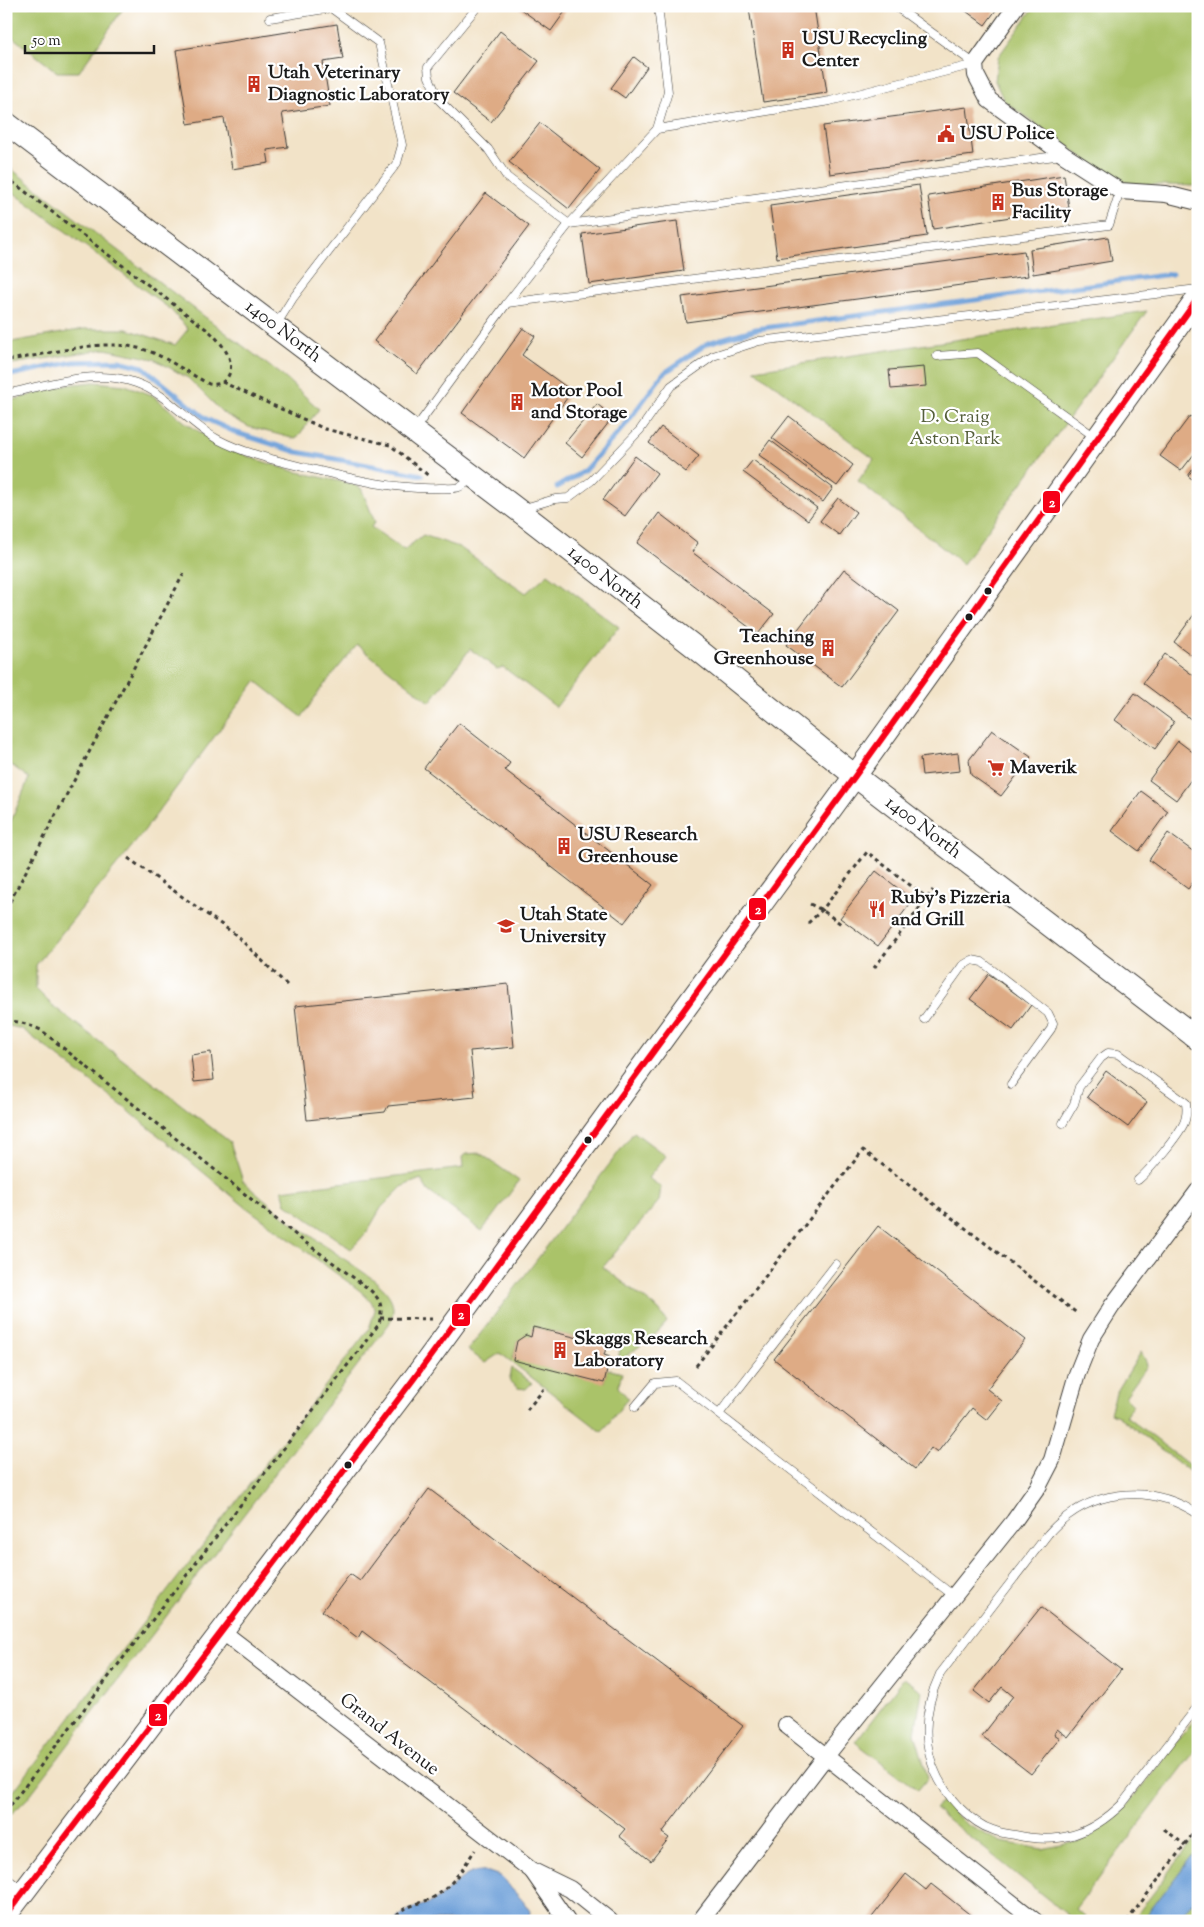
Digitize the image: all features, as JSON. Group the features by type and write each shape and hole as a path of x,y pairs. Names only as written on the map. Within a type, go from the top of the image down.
{"main road":[{"name":"1400 North","path":"6,123 518,510 691,644 855,776 1198,1039"},
{"path":"6,1915 223,1632 457,1320 855,776 1198,298"}],"street":[{"path":"1016,6 975,64 976,75 989,100 1064,155 1120,191 1166,194 1198,202"},
{"path":"700,1921 826,1756 1014,1521 1038,1487 1052,1460 1077,1374 1091,1339 1112,1306 1198,1191"},
{"name":"Grand Avenue","path":"223,1632 532,1870 570,1889 610,1921"},
{"path":"786,1725 1024,1917"},
{"name":"Grand Avenue","path":"532,1870 567,1921"}],"lane":[{"path":"478,6 428,67 428,77 440,100 488,149 507,177 569,224 1064,155"},
{"path":"413,431 569,224 657,130 668,92 658,6"},
{"path":"895,6 975,64"},
{"path":"270,18 331,8 379,43 402,145 398,163 293,298 275,326"},
{"path":"657,130 830,101 975,64"},
{"path":"507,304 1109,225 1120,191"},
{"path":"518,510 555,499 568,498 591,481 640,430 671,386 713,356 759,341 1198,289"},
{"path":"937,356 978,354 1097,438"},
{"path":"6,394 80,379 101,377 136,382 153,390 211,435 243,450 276,461 357,481 424,489 460,487 474,477"},
{"path":"924,1019 962,966 972,960 982,962 1048,1012 1053,1023 1051,1030 1011,1084"},
{"path":"1063,1123 1074,1104 1079,1087 1101,1058 1108,1053 1118,1054 1186,1103 1187,1112 1183,1124 1146,1173 1138,1180"},
{"path":"719,1414 836,1264"},
{"path":"635,1406 655,1383 676,1381 954,1596"},
{"path":"1198,1514 1186,1506 1169,1499 1138,1493 1105,1498 1077,1509 1066,1516 1048,1534 940,1674 926,1715 927,1745 940,1785 967,1816 992,1830 1033,1839 1060,1838 1073,1835 1096,1825 1114,1812 1198,1706"},
{"path":"6,1878 24,1892"}],"path":[{"path":"6,177 210,332 220,342 229,358 229,373 222,382 216,385 209,384 157,355 124,346 104,344 8,360 7,369 11,385"},
{"path":"222,382 325,429 390,445 444,488"},
{"path":"6,909 184,573"},
{"path":"808,923 822,910 867,852 927,898"},
{"path":"128,858 236,935 287,985"},
{"path":"874,968 933,890"},
{"path":"810,904 841,924"},
{"path":"6,1021 27,1023 42,1030 302,1240 369,1289 378,1298 382,1309 378,1324 373,1332 6,1811"},
{"path":"696,1366 863,1150 1078,1314"},
{"path":"380,1318 457,1320"},
{"path":"527,1410 544,1389"},
{"path":"1164,1829 1184,1845"},
{"path":"1127,1921 1192,1835 1198,1839"},
{"path":"391,1921 397,1913 407,1906 435,1896 452,1882 475,1850"},
{"path":"1196,1921 1193,1917 1198,1911"}],"green space":[{"path":"6,6 125,6 79,72 57,72 6,32"},
{"path":"1035,6 1198,6 1198,186 1132,184 1108,175 1004,101 995,81 998,57"},
{"path":"6,165 285,378 319,409 296,439 249,427 223,413 188,378 154,359 105,349 6,365 6,343 84,329 127,329 175,345 188,329 170,309 6,187"},
{"name":"D. Craig Aston Park","path":"1147,311 963,564 858,481 874,459 755,370"},
{"path":"94,382 125,385 152,395 186,423 215,442 252,458 293,471 352,484 361,488 375,522 371,527 404,550 423,535 459,547 526,593 548,574 619,627 556,707 503,667 497,669 470,649 430,702 357,645 320,690 302,717 256,681 138,839 36,965 36,989 53,1006 230,1142 243,1181 291,1222 373,1279 388,1294 393,1304 393,1310 389,1324 27,1799 6,1819 6,1801 369,1329 375,1310 371,1301 359,1290 243,1205 125,1108 22,1029 6,1027 6,833 29,778 6,761 6,402 66,385"},
{"path":"634,1132 666,1156 648,1178 661,1187 659,1201 603,1267 659,1310 667,1322 657,1333 624,1358 623,1361 618,1361 620,1349 534,1327 531,1337 526,1336 517,1341 513,1359 604,1382 607,1369 622,1373 618,1387 628,1398 602,1432 500,1353 485,1363 468,1350"},
{"path":"480,1153 519,1181 482,1231 428,1191 421,1179 403,1186 381,1208 367,1232 351,1249 286,1204 282,1190 463,1168 462,1157 466,1154"},
{"path":"1141,1352 1147,1366 1125,1397 1133,1405 1126,1416 1198,1472 1198,1478 1118,1416 1110,1413 1116,1393"},
{"path":"512,1368 532,1383 526,1389 518,1388 509,1381"},
{"path":"904,1678 922,1691 915,1733 928,1778 918,1790 855,1742"},
{"path":"1198,1715 1198,1747 1075,1909 1085,1916 1083,1921 1075,1921 935,1809 942,1801 967,1825 1001,1842 1042,1849 1081,1841 1119,1815"},
{"path":"1193,1841 1198,1845 1198,1907 1191,1917 1194,1921 1132,1921"}],"water":[{"path":"1198,1855 1198,1895 1178,1921 1142,1921 1191,1857"},
{"path":"489,1872 500,1876 523,1901 530,1911 529,1921 395,1921 407,1911 435,1900 469,1874"}],"building":[{"path":"520,6 569,6 551,31 519,8"},
{"name":"USU Recycling Center","path":"762,6 814,6 827,93 763,102 749,8"},
{"path":"959,6 999,6 985,25"},
{"name":"Utah Veterinary Diagnostic Laboratory","path":"337,24 343,59 323,62 330,106 282,113 288,147 267,150 269,163 232,169 224,118 188,124 176,50"},
{"path":"500,31 539,61 491,122 453,93"},
{"path":"634,57 647,67 625,98 611,88"},
{"path":"967,107 973,155 830,174 823,126"},
{"path":"540,123 600,170 569,209 509,162"},
{"name":"Bus Storage Facility","path":"1064,175 1069,208 933,229 928,196"},
{"path":"919,185 927,236 777,258 770,206"},
{"path":"486,193 529,226 417,374 374,341"},
{"path":"677,221 684,271 589,284 582,234"},
{"path":"1108,237 1112,261 1033,274 1030,249"},
{"path":"1024,251 1028,276 686,322 682,297"},
{"name":"Motor Pool and Storage","path":"523,328 535,336 522,355 572,391 524,458 462,413"},
{"path":"924,367 926,386 891,389 889,370"},
{"path":"597,404 613,417 582,457 565,443"},
{"path":"789,416 853,465 837,486 772,438"},
{"path":"1190,416 1198,422 1198,449 1181,471 1160,456"},
{"path":"661,427 699,456 686,472 649,443"},
{"path":"770,440 833,488 823,502 759,455"},
{"path":"635,456 657,473 625,516 603,500"},
{"path":"753,460 817,508 808,520 743,472"},
{"path":"1198,462 1198,483 1188,476"},
{"path":"838,498 856,512 839,535 820,521"},
{"path":"659,513 698,543 692,552 774,614 758,634 637,543"},
{"path":"844,569 899,611 842,687 786,645"},
{"path":"1198,609 1198,660 1174,642"},
{"path":"1165,654 1198,679 1198,721 1196,723 1143,683"},
{"path":"1135,693 1174,722 1155,749 1115,720"},
{"name":"USU Research Greenhouse","path":"459,723 510,763 505,770 653,885 624,923 424,768"},
{"name":"Maverik","path":"992,730 1031,757 1001,796 971,775 969,760"},
{"path":"1178,741 1198,756 1198,770 1176,800 1149,780"},
{"name":"Maverik","path":"958,753 960,771 922,775 920,758"},
{"path":"1141,791 1168,811 1139,851 1112,831"},
{"path":"1168,833 1198,855 1198,875 1188,889 1149,860"},
{"name":"Ruby's Pizzeria and Grill","path":"876,871 913,900 878,946 840,918"},
{"path":"989,974 1031,1005 1013,1030 970,999"},
{"path":"508,984 514,1047 470,1051 475,1097 388,1106 385,1112 307,1120 295,1006"},
{"path":"211,1052 214,1080 194,1082 191,1055"},
{"path":"1106,1071 1147,1102 1128,1127 1087,1097"},
{"path":"878,1226 1025,1340 987,1389 1002,1401 987,1420 972,1408 937,1453 931,1448 915,1469 774,1359"},
{"name":"Skaggs Research Laboratory","path":"533,1327 607,1345 604,1355 610,1357 604,1383 513,1360 517,1341 526,1335 531,1337"},
{"path":"429,1489 743,1726 662,1833 669,1838 651,1861 619,1836 625,1829 362,1631 358,1638 322,1611 350,1574 360,1581"},
{"path":"1041,1607 1121,1670 1068,1737 1057,1729 1054,1734 1060,1738 1031,1774 982,1736 1013,1696 1002,1687 989,1703 974,1691"},
{"path":"906,1874 926,1890 931,1884 973,1917 970,1921 869,1921"}],"waterway":[{"path":"557,487 584,471 626,424 663,374 708,343 756,329 1172,274"},
{"path":"6,376 73,362 119,361 143,367 206,419 237,433 297,452 422,475"}],"transit line":[{"name":"2","path":"6,1915 413,1380 855,776 1198,298"}],"place":[{"name":"USU Recycling Center","path":"788,50"},
{"name":"Utah Veterinary Diagnostic Laboratory","path":"254,84"},
{"name":"USU Police","path":"946,134"},
{"name":"Bus Storage Facility","path":"998,202"},
{"name":"Motor Pool and Storage","path":"517,402"},
{"name":"Teaching Greenhouse","path":"828,648"},
{"name":"Maverik","path":"996,768"},
{"name":"USU Research Greenhouse","path":"564,846"},
{"name":"Ruby's Pizzeria and Grill","path":"877,909"},
{"name":"Utah State University","path":"506,926"},
{"name":"Skaggs Research Laboratory","path":"560,1350"}]}
